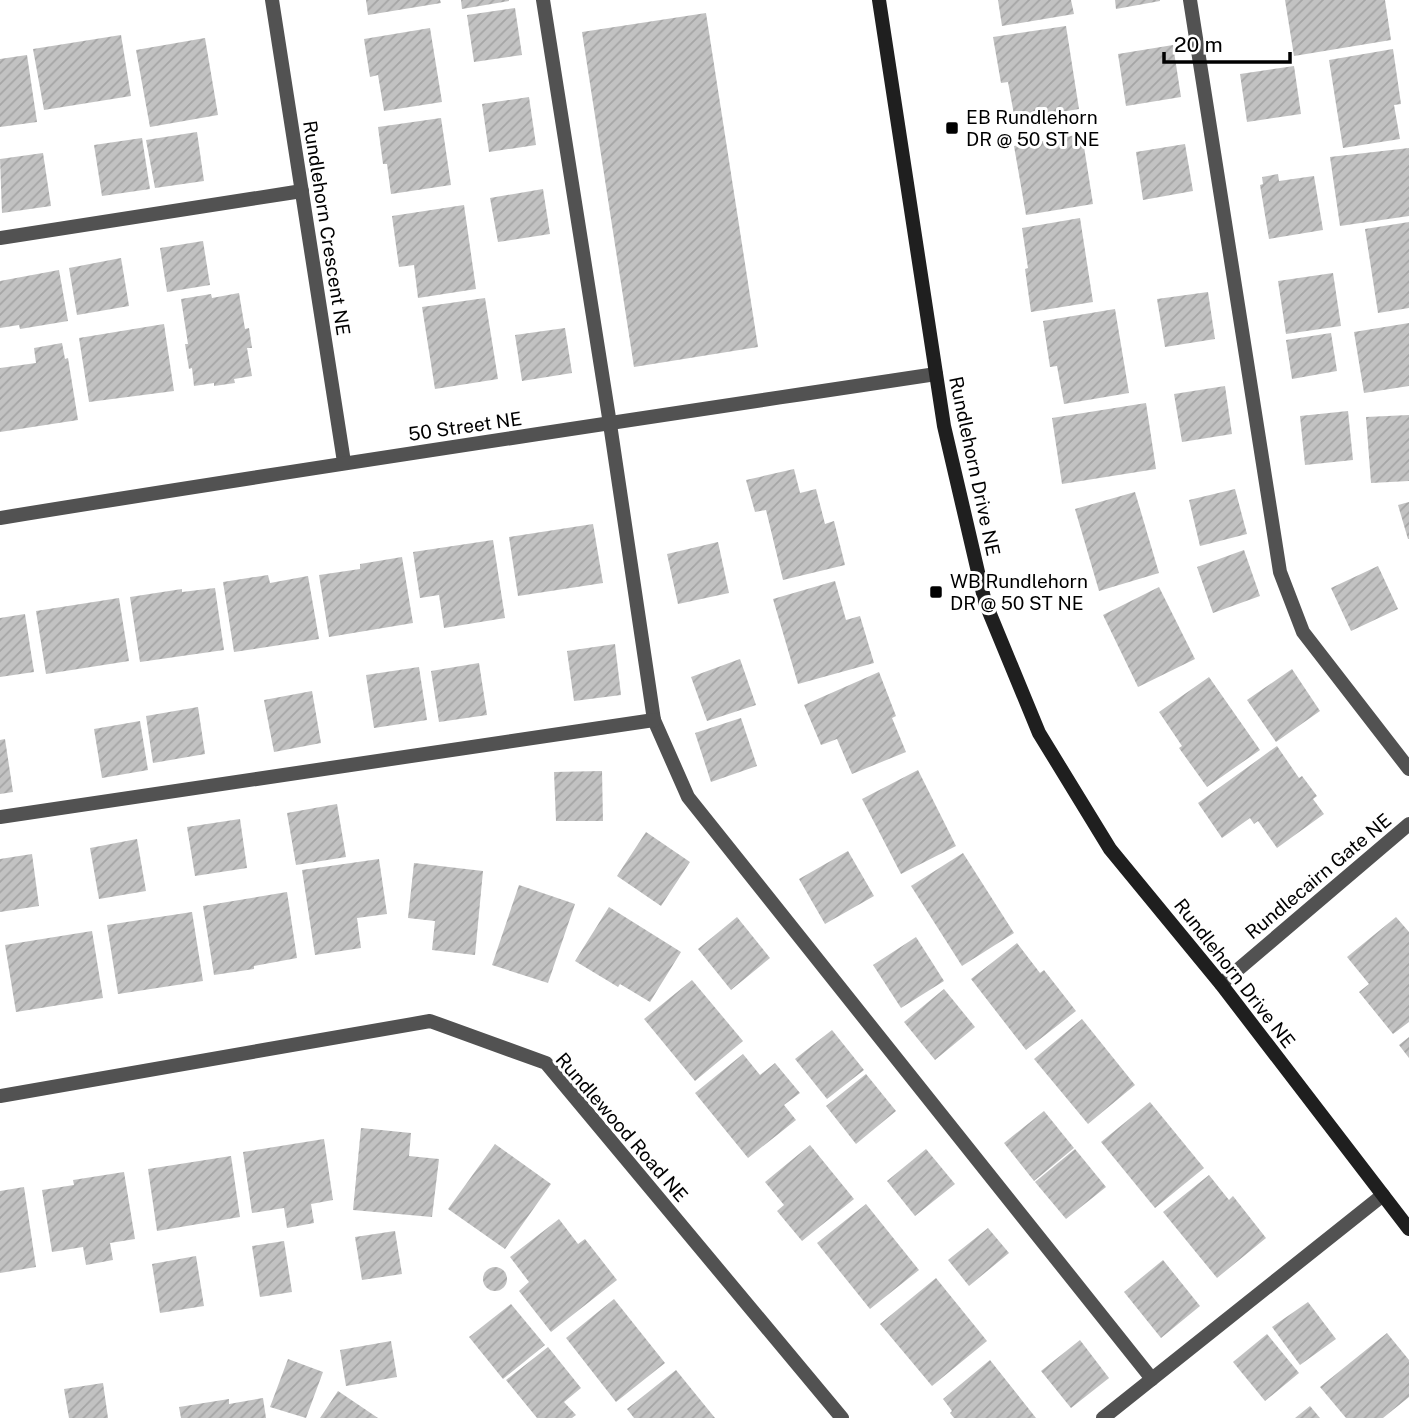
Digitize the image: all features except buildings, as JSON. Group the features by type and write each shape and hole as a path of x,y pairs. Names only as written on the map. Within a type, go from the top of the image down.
{"street":[{"name":"Rundlehorn Crescent NE","path":"272,0 344,462"},
{"path":"543,0 654,720 688,797 1152,1379"},
{"name":"Rundlehorn Drive NE","path":"879,0 944,426 985,602 1039,733 1110,849 1221,984 1409,1228"},
{"path":"1189,0 1280,572 1303,632 1409,769"},
{"path":"0,238 302,191"},
{"name":"50 Street NE","path":"0,518 344,462 936,374"},
{"path":"0,817 654,720"},
{"name":"Rundlecairn Gate NE","path":"1221,984 1409,824"},
{"name":"Rundlewood Road NE","path":"0,1096 430,1021 545,1063 842,1418"},
{"path":"1103,1418 1383,1195"}],"place":[{"name":"EB Rundlehorn DR @ 50 ST NE","path":"952,128"},
{"name":"WB Rundlehorn DR @ 50 ST NE","path":"936,592"}]}
